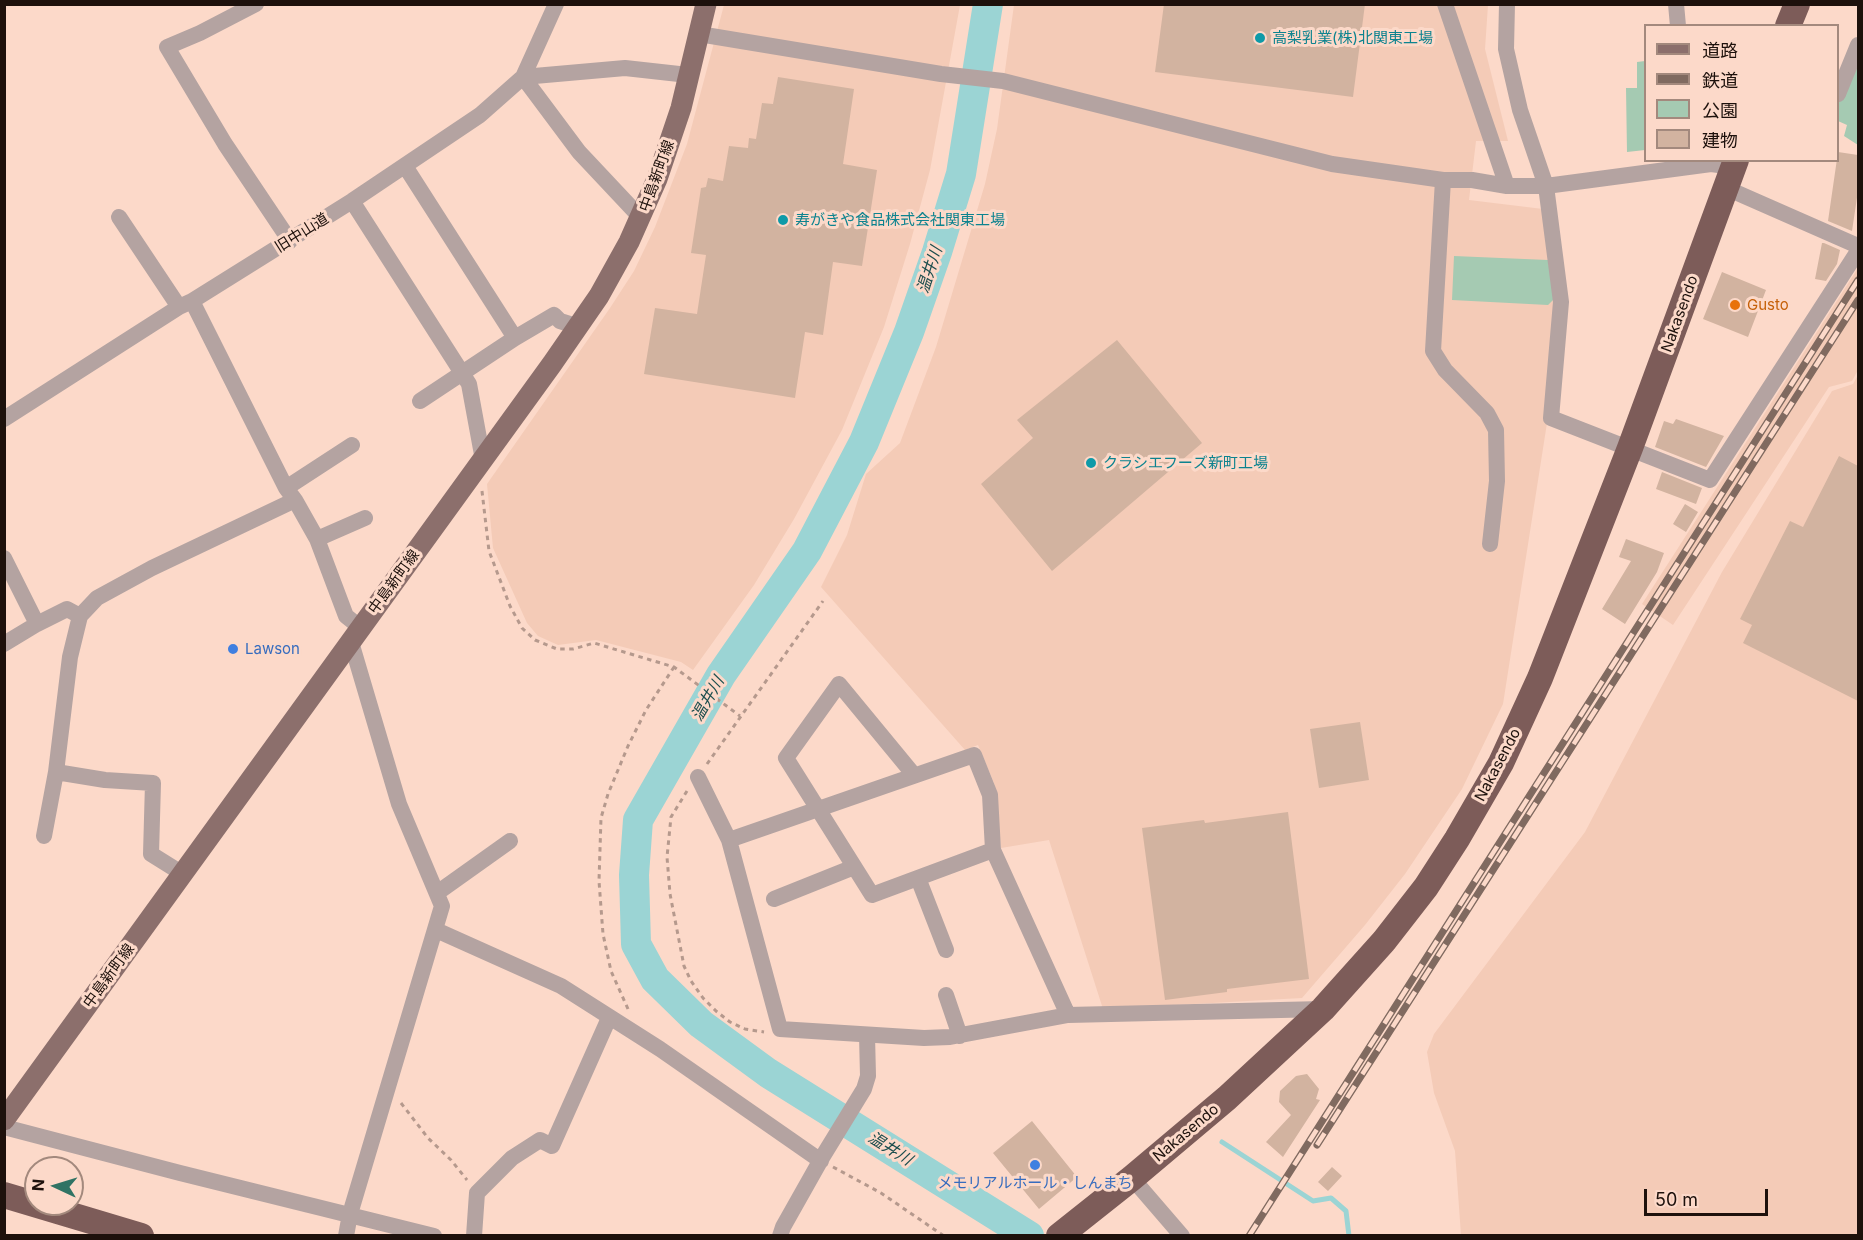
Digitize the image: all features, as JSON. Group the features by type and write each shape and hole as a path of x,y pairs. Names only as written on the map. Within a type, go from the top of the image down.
{"highway":[{"path":"1789,24 1797,4"},
{"name":"Nakasendo","path":"1059,1236 1227,1098 1323,1009 1384,941 1426,887 1501,763 1540,678 1630,448 1732,172"},
{"path":"4,1196 141,1236"},
{"path":"4,1211 87,1236"}],"main road":[{"name":"中島新町線","path":"4,1120 579,327 616,266 641,218 670,140 706,4"}],"street":[{"path":"256,4 167,47 225,144 290,241"},
{"name":"旧中山道","path":"4,419 185,304 290,241 480,115 523,77 556,4"},
{"path":"1445,4 1507,186"},
{"path":"1507,4 1506,48 1520,110 1546,186 1562,302 1551,418 1710,480 1858,251"},
{"path":"1676,4 1678,24"},
{"path":"699,34 941,74 1003,81 1332,164 1443,180 1472,180 1507,186 1546,186 1712,164 1732,172 1858,246"},
{"path":"1839,92 1858,45"},
{"path":"523,77 625,68 688,75"},
{"path":"523,77 579,152 641,218"},
{"path":"405,166 515,338"},
{"path":"1443,180 1433,351 1444,370 1487,413 1496,430 1497,481 1490,544"},
{"path":"352,201 470,384 483,459"},
{"path":"119,217 185,304 317,539 346,616 356,635 399,804 442,906 350,1214 346,1236"},
{"path":"420,401 554,315 561,321 579,327"},
{"path":"44,836 56,772 70,657 80,616 97,598 291,494 352,445"},
{"path":"317,539 365,518"},
{"path":"4,558 37,624"},
{"path":"4,644 67,609 80,616"},
{"path":"914,775 839,684 786,758 872,895 993,850"},
{"path":"729,840 974,755 990,795 993,850 1068,1015"},
{"path":"56,772 105,780 153,783 151,854 183,874"},
{"path":"698,777 729,840 780,1029 924,1038 960,1036 1068,1015 1323,1009"},
{"path":"438,894 510,841"},
{"path":"774,899 854,867"},
{"path":"918,878 946,950"},
{"path":"436,930 561,986 660,1049 822,1158"},
{"path":"946,995 960,1036"},
{"path":"474,1236 477,1193 512,1158 540,1140 552,1146 609,1018"},
{"path":"780,1236 822,1158 864,1089 868,1076 867,1035"},
{"path":"4,1127 434,1236"},
{"path":"1132,1178 1182,1236"}],"path":[{"path":"483,459 482,491 489,551 510,606 522,628 535,639 557,649 573,649 594,643 674,668 740,716"},
{"path":"629,1011 611,971 603,934 599,881 601,818 608,794 628,746 646,710 674,668"},
{"path":"388,1087 428,1138 451,1160 477,1193"},
{"path":"822,1158 881,1193 944,1236"}],"shaded area":[{"path":"724,5 960,5 930,170 884,327 842,430 794,519 754,585 693,670 681,662 596,640 558,645 538,636 527,623 493,548 487,484 634,271 655,227 687,144"},
{"path":"1014,5 1488,5 1485,49 1508,141 1476,141 1469,200 1543,209 1558,302 1547,423 1503,704 1462,789 1405,874 1365,925 1302,998 1103,1009 1049,840 1001,848 994,783 978,745 965,750 821,587 847,535 866,474 900,443 936,347 985,184 997,129"},
{"path":"1858,268 1858,370 1852,381 1829,387 1673,625 1642,604"},
{"path":"1858,375 1858,1235 1461,1235 1455,1151 1434,1093 1427,1052 1434,1034 1585,832 1722,572 1832,391 1853,384"}],"green space":[{"path":"1858,54 1858,145 1844,136 1847,125 1839,121 1839,100"},
{"path":"1644,61 1644,150 1627,152 1626,88 1637,88 1637,62"},
{"path":"1454,256 1548,260 1554,299 1548,305 1452,300"}],"building":[{"name":"高梨乳業(株)北関東工場","path":"1164,4 1365,4 1353,97 1155,72"},
{"name":"寿がきや食品株式会社関東工場","path":"778,77 854,89 843,164 877,170 862,266 833,262 823,335 805,332 795,398 644,374 655,308 697,314 706,255 691,253 701,188 706,187 708,178 723,181 729,146 748,148 749,138 756,139 762,103 773,104"},
{"path":"1839,152 1858,155 1858,191 1852,231 1828,221"},
{"path":"1822,243 1840,250 1837,264 1826,281 1815,279"},
{"name":"Gusto","path":"1722,272 1766,290 1748,337 1703,319"},
{"name":"クラシエフーズ新町工場","path":"1117,340 1202,443 1052,571 981,484 1033,438 1017,420"},
{"path":"1676,419 1724,436 1706,467 1655,447 1664,421 1673,424"},
{"path":"1839,456 1858,466 1858,701 1743,643 1752,625 1740,619 1790,521 1803,527"},
{"path":"1662,472 1702,488 1696,504 1656,489"},
{"path":"1685,504 1698,512 1686,532 1673,524"},
{"path":"1626,539 1664,553 1657,572 1625,624 1602,609 1631,561 1619,557"},
{"path":"1360,722 1369,780 1319,788 1310,729"},
{"path":"1288,812 1309,979 1227,989 1227,992 1165,1000 1142,828 1204,820 1205,823"},
{"path":"1307,1074 1319,1089 1316,1099 1320,1100 1283,1157 1266,1142 1291,1115 1279,1102 1280,1091 1296,1076"},
{"name":"メモリアルホール・しんまち","path":"1032,1121 1077,1177 1039,1209 993,1153"},
{"path":"1332,1167 1342,1176 1328,1191 1318,1182"}],"waterway":[{"name":"温井川","path":"988,4 961,174 909,332 864,442 807,551 721,675 638,820 634,875 636,944 655,979 701,1024 768,1073 1029,1236"},
{"path":"1222,1142 1313,1201 1331,1198 1346,1211 1349,1236"}],"railway":[{"path":"1249,1236 1858,280"},
{"path":"1317,1145 1858,300"}],"place":[{"name":"高梨乳業(株)北関東工場","path":"1260,38"},
{"name":"寿がきや食品株式会社関東工場","path":"783,220"},
{"name":"Gusto","path":"1735,305"},
{"name":"クラシエフーズ新町工場","path":"1091,463"},
{"name":"Lawson","path":"233,649"},
{"name":"メモリアルホール・しんまち","path":"1035,1165"}]}
